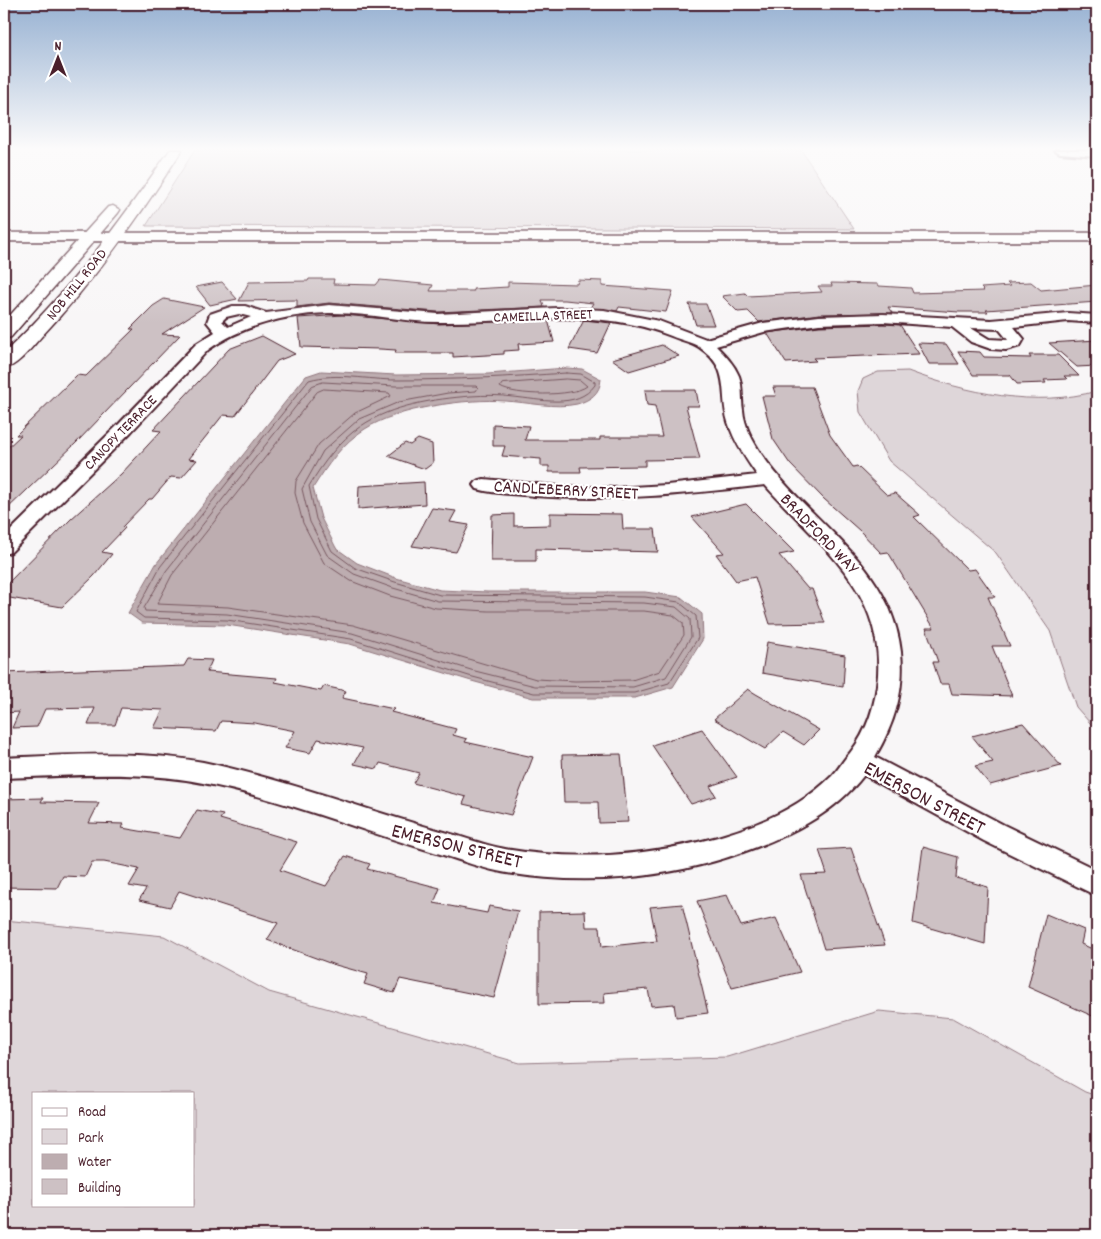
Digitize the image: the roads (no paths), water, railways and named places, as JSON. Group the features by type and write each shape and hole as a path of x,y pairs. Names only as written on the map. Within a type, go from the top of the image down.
{"main road":[{"name":"NOB HILL ROAD","path":"4,333 114,208"},
{"name":"NOB HILL ROAD","path":"4,363 40,328 110,242 135,208"}],"street":[{"path":"4,237 84,242 1097,237"},
{"path":"725,247 729,244 746,242 814,242 836,237"},
{"path":"604,247 635,242 702,242 715,238"},
{"path":"4,247 84,242"},
{"path":"110,242 604,247 1097,247"},
{"path":"225,332 216,326 214,320 222,313 245,309 263,318"},
{"name":"CAMEILLA STREET","path":"242,325 263,318 329,309 438,318 582,312 636,319 705,344"},
{"path":"705,344 763,328 819,320 882,318 957,324 1003,324 1068,317 1097,319"},
{"path":"957,324 982,342 994,346 1015,343 1016,339 1003,324"},
{"name":"CANOPY TERRACE","path":"4,548 125,428 202,347 225,332 242,325"},
{"name":"BRADFORD WAY","path":"705,344 733,380 734,413 740,432 767,478 847,557 865,581 880,607 888,628 890,653 888,705 875,734 858,760"},
{"name":"CANDLEBERRY STREET","path":"484,485 544,491 632,494 672,491 767,478"},
{"name":"EMERSON STREET","path":"4,768 74,764 136,766 202,772 295,796 405,833 505,861 554,866 611,868 665,861 760,835 795,817 832,792 858,760 994,833 1097,884"}],"water":[{"path":"566,368 582,369 601,379 599,389 594,396 577,404 550,406 489,400 452,403 395,415 365,429 342,448 313,488 321,518 336,548 357,563 396,578 440,590 488,592 645,592 681,597 702,614 703,639 673,687 635,698 533,698 350,644 227,625 142,623 128,613 156,564 306,376 321,371 396,375 488,374"}]}
